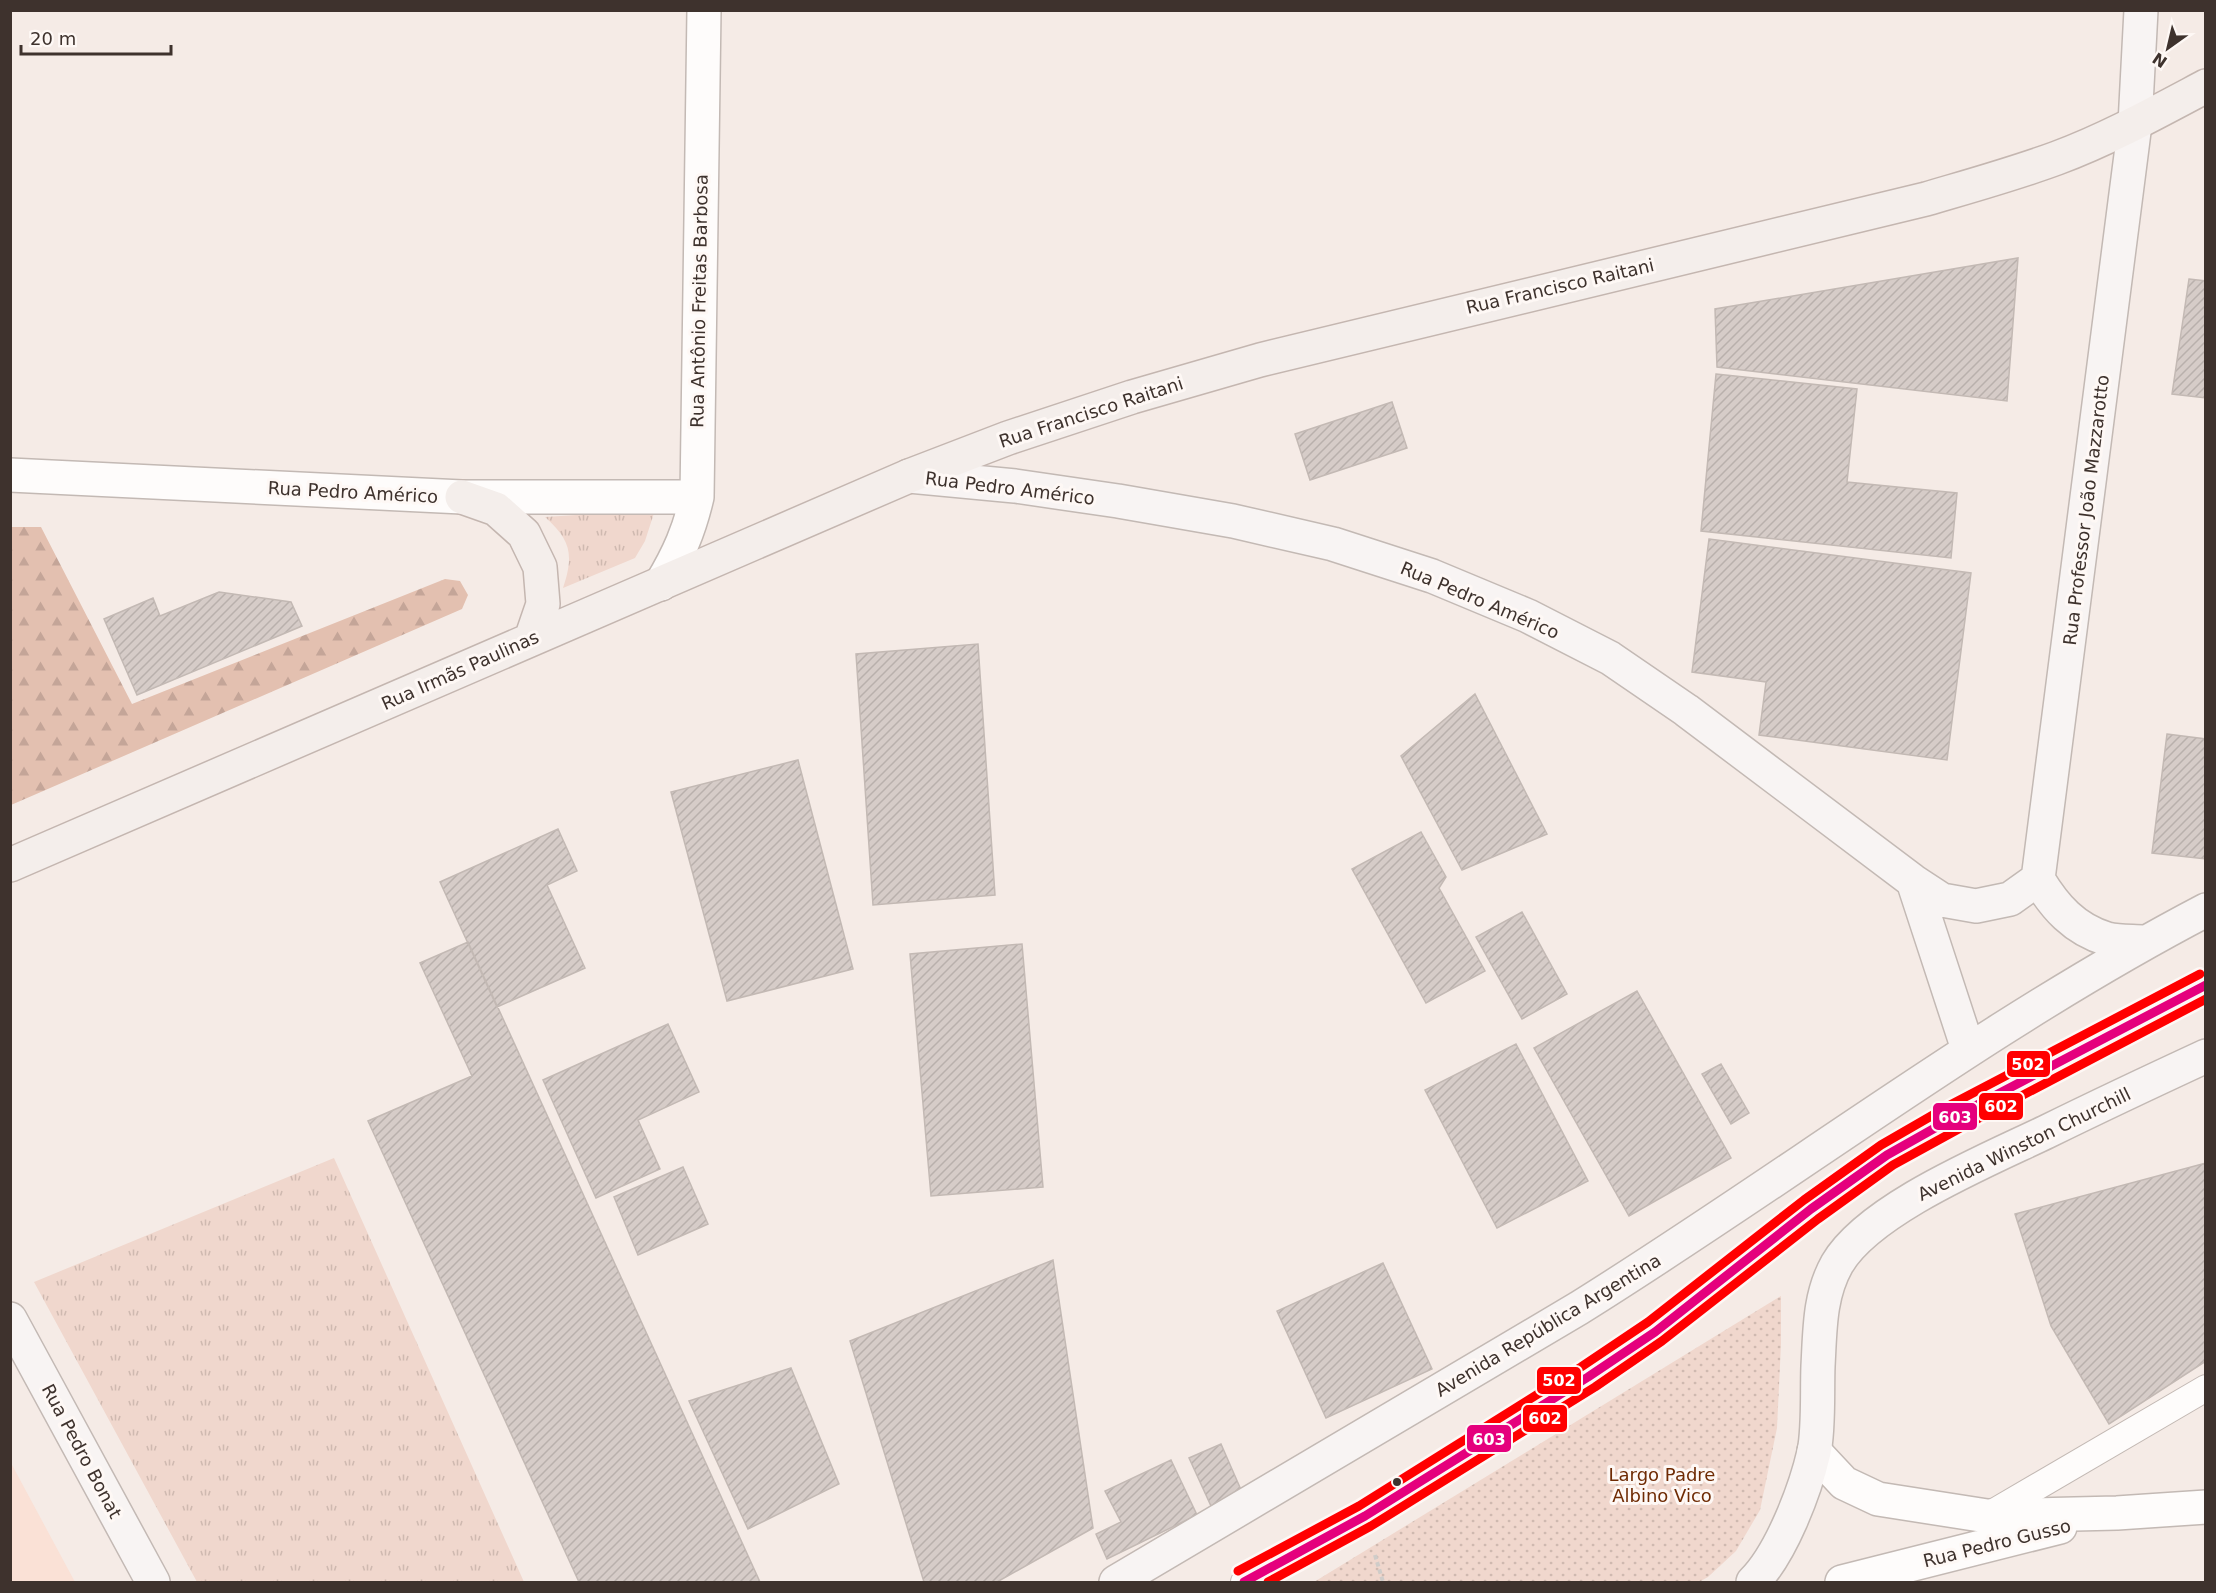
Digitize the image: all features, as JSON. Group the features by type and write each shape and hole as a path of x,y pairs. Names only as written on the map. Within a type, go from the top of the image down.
{"main road":[{"name":"Rua Francisco Raitani","path":"909,476 1008,438 1132,397 1260,360 1936,196 2058,158 2135,124 2205,86"},
{"name":"Rua Irmãs Paulinas","path":"10,866 909,476"},
{"path":"462,497 496,509 524,534 540,567 543,604 531,639"}],"street":[{"name":"Rua Antônio Freitas Barbosa","path":"661,584 679,554 690,526 696,497 704,10"},
{"name":"Rua Professor João Mazzarotto","path":"2038,879 2135,124 2141,10"},
{"name":"Rua Pedro Américo","path":"10,475 462,497 696,497"},
{"name":"Rua Pedro Américo","path":"909,476 1015,486 1233,521 1334,544 1432,576 1528,616 1610,658 1686,710 1913,881 1942,900 1976,906 2010,899 2038,879"},
{"path":"2038,879 2053,903 2075,924 2108,939 2145,942"},
{"path":"1913,881 1968,1049 2145,942 2205,910"},
{"name":"Avenida República Argentina","path":"1116,1582 1598,1297 1652,1263 1968,1049"},
{"name":"Avenida Winston Churchill","path":"1753,1582 1780,1544 1801,1493 1814,1450 1820,1316 1825,1292 1837,1264 1851,1246 1870,1228 1956,1175 2205,1056"},
{"name":"Rua Pedro Bonat","path":"10,1319 147,1579"},
{"name":"Rua Pedro Gusso","path":"1814,1450 1844,1483 1878,1499 1987,1516 2205,1507"},
{"name":"Rua Pedro Gusso","path":"1842,1582 2117,1512"}],"lane":[{"path":"1244,1582 1365,1516 1588,1377 1655,1332 1810,1209 1887,1155 1958,1114 2205,985"},
{"path":"1987,1516 2205,1388"}],"shaded area":[{"path":"11,1463 75,1582 11,1582"}],"green space":[{"path":"655,510 645,541 635,558 563,588 568,566 568,549 560,533 545,517"},
{"path":"11,527 41,527 132,704 445,579 460,581 468,595 462,609 11,805"},
{"path":"334,1158 524,1582 197,1582 34,1282"},
{"name":"Largo Padre Albino Vico","path":"1781,1296 1777,1428 1760,1510 1736,1551 1708,1577 1699,1582 1314,1582"}],"building":[{"path":"2018,258 2007,401 1717,367 1715,309"},
{"path":"2189,279 2206,281 2206,398 2172,394"},
{"path":"1716,374 1857,389 1847,482 1957,493 1951,558 1701,531"},
{"path":"1392,402 1407,448 1310,480 1295,434"},
{"path":"1709,539 1971,573 1947,760 1759,735 1766,682 1692,672"},
{"path":"219,592 291,602 302,626 137,695 104,619 153,598 160,616"},
{"path":"978,644 995,895 873,905 856,654"},
{"path":"1475,694 1547,834 1462,870 1401,756"},
{"path":"2167,734 2206,739 2206,859 2152,853"},
{"path":"798,760 853,969 727,1001 671,792"},
{"path":"558,829 577,871 547,885 585,968 497,1007 440,882"},
{"path":"1421,832 1446,877 1439,888 1485,971 1426,1003 1352,869"},
{"path":"1522,912 1567,994 1522,1019 1476,937"},
{"path":"468,942 760,1582 579,1582 368,1121 472,1076 420,963"},
{"path":"1022,944 1043,1187 931,1196 910,954"},
{"path":"1637,991 1731,1158 1629,1216 1534,1048"},
{"path":"668,1024 699,1092 638,1120 660,1169 596,1198 543,1080"},
{"path":"1516,1044 1588,1181 1497,1228 1425,1090"},
{"path":"1721,1064 1749,1113 1731,1124 1702,1074"},
{"path":"2206,1163 2206,1361 2109,1424 2051,1326 2015,1214"},
{"path":"683,1167 708,1224 638,1255 614,1197"},
{"path":"1053,1260 1093,1528 997,1582 924,1582 850,1341"},
{"path":"1383,1263 1432,1369 1326,1418 1277,1311"},
{"path":"791,1368 839,1484 748,1529 689,1401"},
{"path":"1221,1444 1242,1492 1211,1506 1189,1458"},
{"path":"1171,1460 1197,1515 1107,1559 1096,1534 1121,1522 1105,1491"}],"transit line":[{"name":"502","path":"1238,1571 1359,1506 1581,1367 1648,1322 1804,1200 1881,1145 1952,1104 2200,974"},
{"name":"603","path":"1244,1582 1365,1516 1588,1377 1655,1332 1811,1209 1887,1155 1958,1115 2206,985"},
{"name":"602","path":"1268,1582 1371,1526 1595,1387 1662,1341 1818,1219 1893,1165 2206,999"}]}
